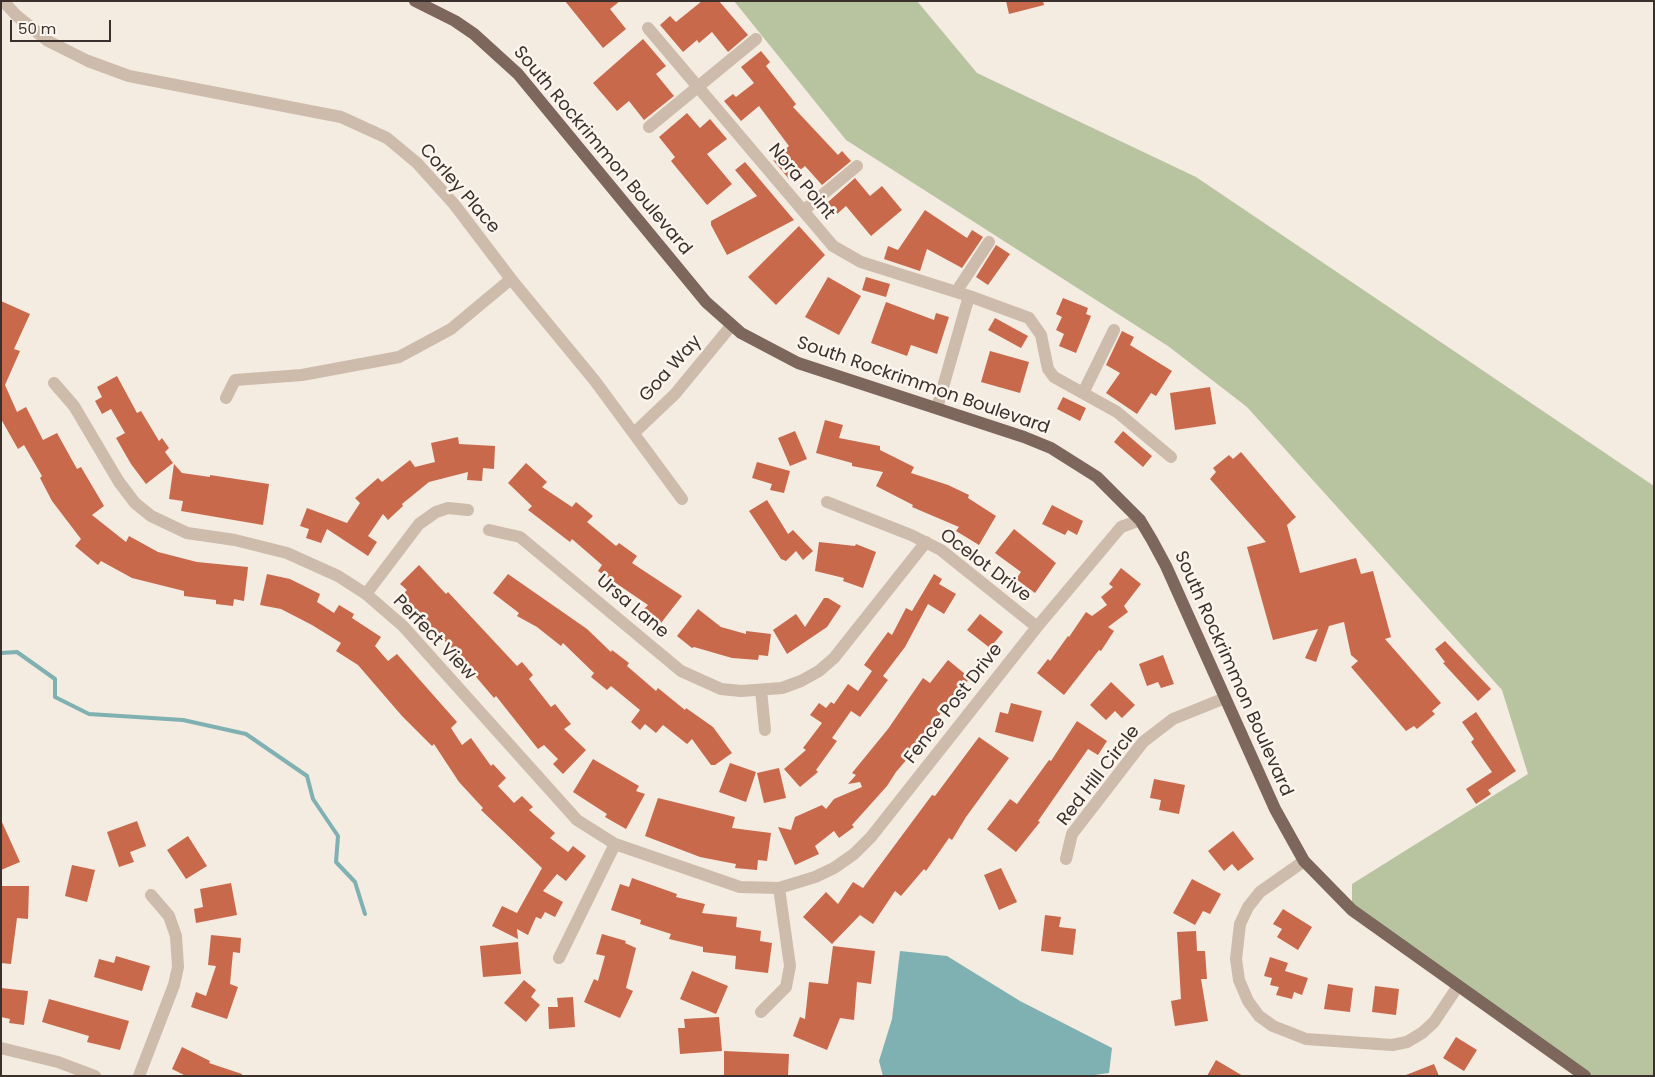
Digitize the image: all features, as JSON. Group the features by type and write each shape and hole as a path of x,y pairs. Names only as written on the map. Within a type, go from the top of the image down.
{"main road":[{"name":"South Rockrimmon Boulevard","path":"415,1 455,21 474,34 518,74 706,302 731,326 759,344 798,363 1052,448 1097,477 1140,520 1166,566 1275,809 1304,861 1352,910 1585,1076"}],"street":[{"name":"Corley Place","path":"3,1 17,16 48,41 88,61 129,76 341,117 387,138 417,162 448,197 511,279 595,381 682,499"},
{"name":"Nora Point","path":"648,28 832,246 847,256 1029,318 1041,335 1048,370 1054,378 1117,412 1171,457"},
{"path":"649,127 756,39"},
{"path":"803,211 857,166"},
{"path":"956,292 989,242"},
{"path":"226,398 236,380 302,375 399,358 451,329 511,279"},
{"path":"937,408 969,296"},
{"name":"Goa Way","path":"634,433 675,394 731,326"},
{"path":"1083,393 1114,330"},
{"name":"Perfect View","path":"54,382 74,406 119,482 135,503 151,516 187,533 236,540 287,553 338,576 366,594 403,626 564,808 589,828 615,844 725,883 758,889 779,888"},
{"name":"Ocelot Drive","path":"827,502 926,542 941,550 1037,628"},
{"path":"366,594 419,524 436,512 448,508 468,510"},
{"name":"Fence Post Drive","path":"779,888 834,868 854,854 871,837 1037,628 1121,527 1140,520"},
{"name":"Ursa Lane","path":"489,530 520,537 681,671 722,689 761,690 782,688 801,681 819,671 834,658 926,542"},
{"path":"761,690 766,730"},
{"name":"Red Hill Circle","path":"1066,859 1072,834 1143,742 1173,719 1225,698"},
{"path":"559,958 615,844"},
{"path":"1304,861 1260,892 1248,907 1240,924 1236,942 1239,980 1254,1020 1306,1039 1392,1045 1406,1042 1422,1033 1434,1022 1458,986"},
{"path":"761,1012 786,987 790,966 779,888"},
{"path":"139,1076 174,985 178,967 176,936 169,916 151,895"},
{"path":"1,1048 41,1057 95,1076"}],"green space":[{"path":"734,1 917,1 977,73 1196,177 1654,486 1654,1076 1583,1076 1352,910 1352,884 1528,774 1502,690 1247,407 1168,346 846,140"}],"water":[{"path":"900,951 947,956 1020,1001 1112,1048 1109,1073 1087,1076 883,1076 879,1061 892,1019"}],"building":[{"path":"565,1 620,1 610,9 626,29 603,48"},
{"path":"702,1 719,1 748,35 728,52 712,32 699,43 697,40 683,52 660,25 670,16 676,22"},
{"path":"1006,1 1043,1 1044,5 1009,14"},
{"path":"643,39 666,66 656,74 674,96 644,120 629,101 617,111 593,83"},
{"path":"761,51 770,62 766,66 796,104 793,107 838,155 842,151 851,161 822,185 805,166 789,179 773,160 789,146 759,106 741,121 724,101 733,94 736,97 754,83 741,67"},
{"path":"687,113 700,128 710,119 727,139 707,154 732,184 707,205 671,161 675,157 659,137"},
{"path":"745,162 794,220 727,255 711,225 711,221 757,196 735,170"},
{"path":"855,178 870,196 882,186 902,210 871,236 846,206 837,214 827,203"},
{"path":"925,210 967,238 972,230 983,237 962,268 927,249 920,271 884,259 888,246 898,250"},
{"path":"799,226 825,255 776,305 748,277"},
{"path":"996,245 1010,254 988,285 976,277"},
{"path":"828,277 861,296 839,335 805,317"},
{"path":"866,277 890,284 886,297 862,290"},
{"path":"1063,298 1088,308 1086,314 1091,316 1076,353 1059,346 1064,334 1056,330 1062,317 1056,314"},
{"path":"1,301 30,314 14,349 20,351 5,385 17,412 26,407 43,440 57,433 77,469 81,467 104,506 92,515 126,542 129,536 158,552 197,562 248,567 244,601 234,599 233,606 216,604 216,600 184,596 184,591 132,578 101,561 98,565 75,546 81,539 52,501 40,478 42,476 24,445 18,449 1,419"},
{"path":"886,302 934,320 936,313 949,317 937,354 911,345 907,356 871,343"},
{"path":"995,318 1028,336 1021,348 988,330"},
{"path":"1122,331 1134,337 1130,345 1172,371 1156,396 1151,393 1137,414 1106,393 1120,373 1106,365"},
{"path":"990,351 1029,362 1020,393 981,382"},
{"path":"117,376 137,413 141,411 159,441 162,438 169,448 165,452 173,463 146,484 131,464 116,438 125,433 111,409 102,414 95,401 102,397 97,387"},
{"path":"1210,387 1216,424 1175,430 1170,393"},
{"path":"1063,397 1086,408 1080,421 1057,409"},
{"path":"825,420 843,425 839,438 880,446 880,450 914,467 911,473 948,485 969,495 968,498 996,516 979,545 956,531 959,527 912,507 913,505 876,486 883,472 852,466 852,463 816,453"},
{"path":"795,431 807,459 790,466 778,438"},
{"path":"1123,431 1152,456 1143,467 1114,442"},
{"path":"458,437 459,444 495,446 494,469 483,468 482,481 467,480 468,472 429,482 402,504 403,506 388,520 383,514 368,536 377,542 368,556 327,529 321,543 306,538 309,529 300,526 307,508 347,523 360,503 355,498 378,478 382,482 410,460 415,467 435,462 431,443"},
{"path":"1241,452 1296,517 1287,525 1300,573 1356,558 1361,574 1373,571 1391,637 1385,639 1441,703 1432,711 1435,714 1417,729 1414,726 1406,731 1351,667 1358,661 1351,655 1344,622 1329,626 1316,662 1305,658 1318,629 1273,640 1247,547 1266,542 1210,479 1216,472 1213,468 1229,455 1233,459"},
{"path":"757,462 790,471 784,493 770,490 772,484 752,478"},
{"path":"526,463 547,482 542,487 572,507 576,502 593,516 587,522 616,546 619,543 637,556 632,563 682,596 661,623 644,609 648,605 598,571 602,565 572,539 570,542 528,510 532,506 508,483"},
{"path":"174,464 182,473 210,477 210,475 269,484 263,525 181,511 183,501 169,499"},
{"path":"767,500 788,534 793,530 813,551 803,560 796,551 786,561 781,559 749,511"},
{"path":"1052,505 1083,521 1077,535 1068,530 1065,535 1042,524"},
{"path":"1014,529 1056,563 1035,593 1016,579 1021,572 995,553"},
{"path":"819,542 855,546 856,544 876,552 863,588 843,581 844,578 815,571"},
{"path":"419,565 446,594 448,592 517,666 522,662 533,675 529,679 551,707 555,704 571,724 564,729 586,750 563,774 553,764 558,759 544,745 538,749 496,696 494,698 449,645 400,597 407,590 400,584"},
{"path":"1121,568 1141,584 1124,606 1128,612 1108,627 1114,631 1101,651 1099,650 1064,695 1037,673 1048,659 1050,661 1086,612 1092,616 1107,605 1101,597 1113,587 1109,584"},
{"path":"267,574 290,579 320,594 317,602 334,613 339,605 354,614 352,618 381,637 375,646 388,661 397,654 457,722 451,728 462,745 471,738 491,766 493,764 506,778 498,786 514,803 522,796 533,807 529,810 555,833 550,838 568,852 573,846 586,856 566,881 557,874 543,891 563,902 555,917 545,912 541,919 536,917 528,935 517,929 518,939 492,926 502,906 517,913 542,868 481,810 483,808 459,782 434,744 432,746 402,716 358,665 336,651 341,643 281,609 260,605"},
{"path":"508,574 587,629 611,652 612,650 629,663 627,666 656,691 658,688 685,710 686,708 713,727 732,753 715,765 711,765 692,739 687,744 663,725 656,733 645,724 640,730 631,722 640,710 611,686 607,690 591,677 594,673 563,643 561,646 537,627 517,616 519,613 493,593"},
{"path":"934,574 942,579 939,584 956,594 944,614 928,604 905,647 883,676 888,680 860,717 851,711 832,738 837,741 816,770 818,772 800,787 784,769 806,750 803,748 822,723 810,715 819,703 826,708 831,702 834,704 848,684 858,691 872,671 864,665 888,632 892,635 906,608 912,611"},
{"path":"824,598 828,598 841,606 827,627 787,654 773,630 796,614 805,627"},
{"path":"698,609 721,627 746,634 746,631 771,634 768,656 759,655 758,660 732,658 692,648 677,636"},
{"path":"980,614 1003,632 990,648 967,630"},
{"path":"1445,641 1491,689 1478,701 1443,663 1445,662 1435,649"},
{"path":"1163,655 1174,684 1161,688 1158,682 1147,686 1139,664"},
{"path":"948,660 970,678 932,724 934,725 887,786 852,825 854,827 839,838 834,831 815,846 819,854 795,865 778,827 791,830 795,817 822,805 826,809 834,799 862,787 860,782 848,784 856,775 852,773 888,729 923,678 930,683"},
{"path":"1111,682 1135,705 1122,718 1115,711 1106,720 1090,705"},
{"path":"1011,703 1042,711 1033,742 995,732 1000,712 1008,714"},
{"path":"1476,712 1516,771 1488,790 1491,794 1476,804 1466,789 1492,772 1471,742 1474,739 1462,722"},
{"path":"1077,721 1107,741 1098,755 1088,749 1038,821 1040,822 1016,852 987,829 1010,799 1017,804 1049,760 1051,761"},
{"path":"979,737 1009,758 966,817 952,840 949,838 926,871 924,869 901,896 895,891 873,924 860,915 832,944 803,917 826,892 838,904 853,882 863,888 932,795 935,796"},
{"path":"593,759 639,786 636,791 645,794 626,829 605,817 607,814 573,792"},
{"path":"730,763 756,772 746,802 719,792"},
{"path":"779,768 786,798 764,803 757,773"},
{"path":"1154,779 1185,785 1179,814 1159,810 1161,800 1150,798"},
{"path":"658,798 735,817 732,828 771,833 767,861 758,860 757,870 735,868 736,864 700,857 645,836"},
{"path":"1,820 20,862 1,870"},
{"path":"137,821 146,846 130,852 134,862 119,867 107,832"},
{"path":"1233,831 1254,859 1238,871 1232,864 1224,871 1208,851"},
{"path":"188,836 207,866 186,879 167,850"},
{"path":"72,865 95,870 87,902 65,896"},
{"path":"1001,868 1017,902 999,910 984,875"},
{"path":"632,878 677,894 676,897 705,904 702,913 737,917 736,927 761,931 760,941 772,943 768,973 735,969 736,956 703,952 703,947 669,939 671,934 640,924 641,920 611,910 620,884 629,887"},
{"path":"1192,879 1221,894 1210,914 1203,911 1195,925 1173,913"},
{"path":"231,883 237,915 196,923 194,909 203,907 200,889"},
{"path":"1,886 29,886 28,919 17,918 11,964 1,963"},
{"path":"1283,909 1312,927 1298,950 1277,937 1282,929 1273,924"},
{"path":"1045,915 1061,917 1059,927 1076,929 1073,955 1041,951"},
{"path":"1196,931 1197,951 1205,951 1207,979 1201,979 1208,1021 1175,1026 1171,1001 1181,999 1177,932"},
{"path":"602,934 626,941 625,943 636,948 626,988 633,991 620,1018 584,1002 594,979 598,981 605,956 596,954"},
{"path":"211,935 241,938 240,953 233,952 230,984 238,987 227,1019 191,1007 196,992 206,996 216,966 208,965"},
{"path":"518,942 521,974 483,977 480,946"},
{"path":"833,946 875,951 871,984 857,982 854,1020 840,1018 827,1050 793,1036 800,1017 805,1019 809,982 828,984"},
{"path":"116,956 150,966 142,991 94,977 99,959 114,963"},
{"path":"1270,957 1288,963 1285,971 1308,978 1302,995 1294,992 1292,999 1276,995 1279,987 1270,985 1272,978 1264,976"},
{"path":"692,971 728,986 716,1014 680,999"},
{"path":"524,980 536,990 531,997 540,1005 526,1022 504,1003"},
{"path":"1328,984 1353,988 1350,1012 1324,1009"},
{"path":"1375,986 1399,989 1396,1015 1372,1012"},
{"path":"1,988 28,991 24,1025 9,1023 10,1019 1,1017"},
{"path":"573,997 575,1027 549,1029 548,1007 558,1007 557,998"},
{"path":"49,999 129,1021 120,1050 87,1042 89,1036 42,1022"},
{"path":"719,1017 722,1051 680,1054 678,1028 685,1028 684,1019"},
{"path":"1456,1037 1477,1050 1464,1071 1443,1058"},
{"path":"182,1047 210,1061 209,1063 242,1074 242,1076 186,1076 172,1069"},
{"path":"724,1051 789,1054 788,1076 724,1076"},
{"path":"1216,1060 1243,1076 1207,1076"},
{"path":"1434,1064 1439,1076 1406,1076 1406,1075"}],"waterway":[{"path":"1,653 17,652 55,679 55,697 89,714 183,720 246,734 307,776 313,799 338,836 336,862 355,882 365,914"}]}
